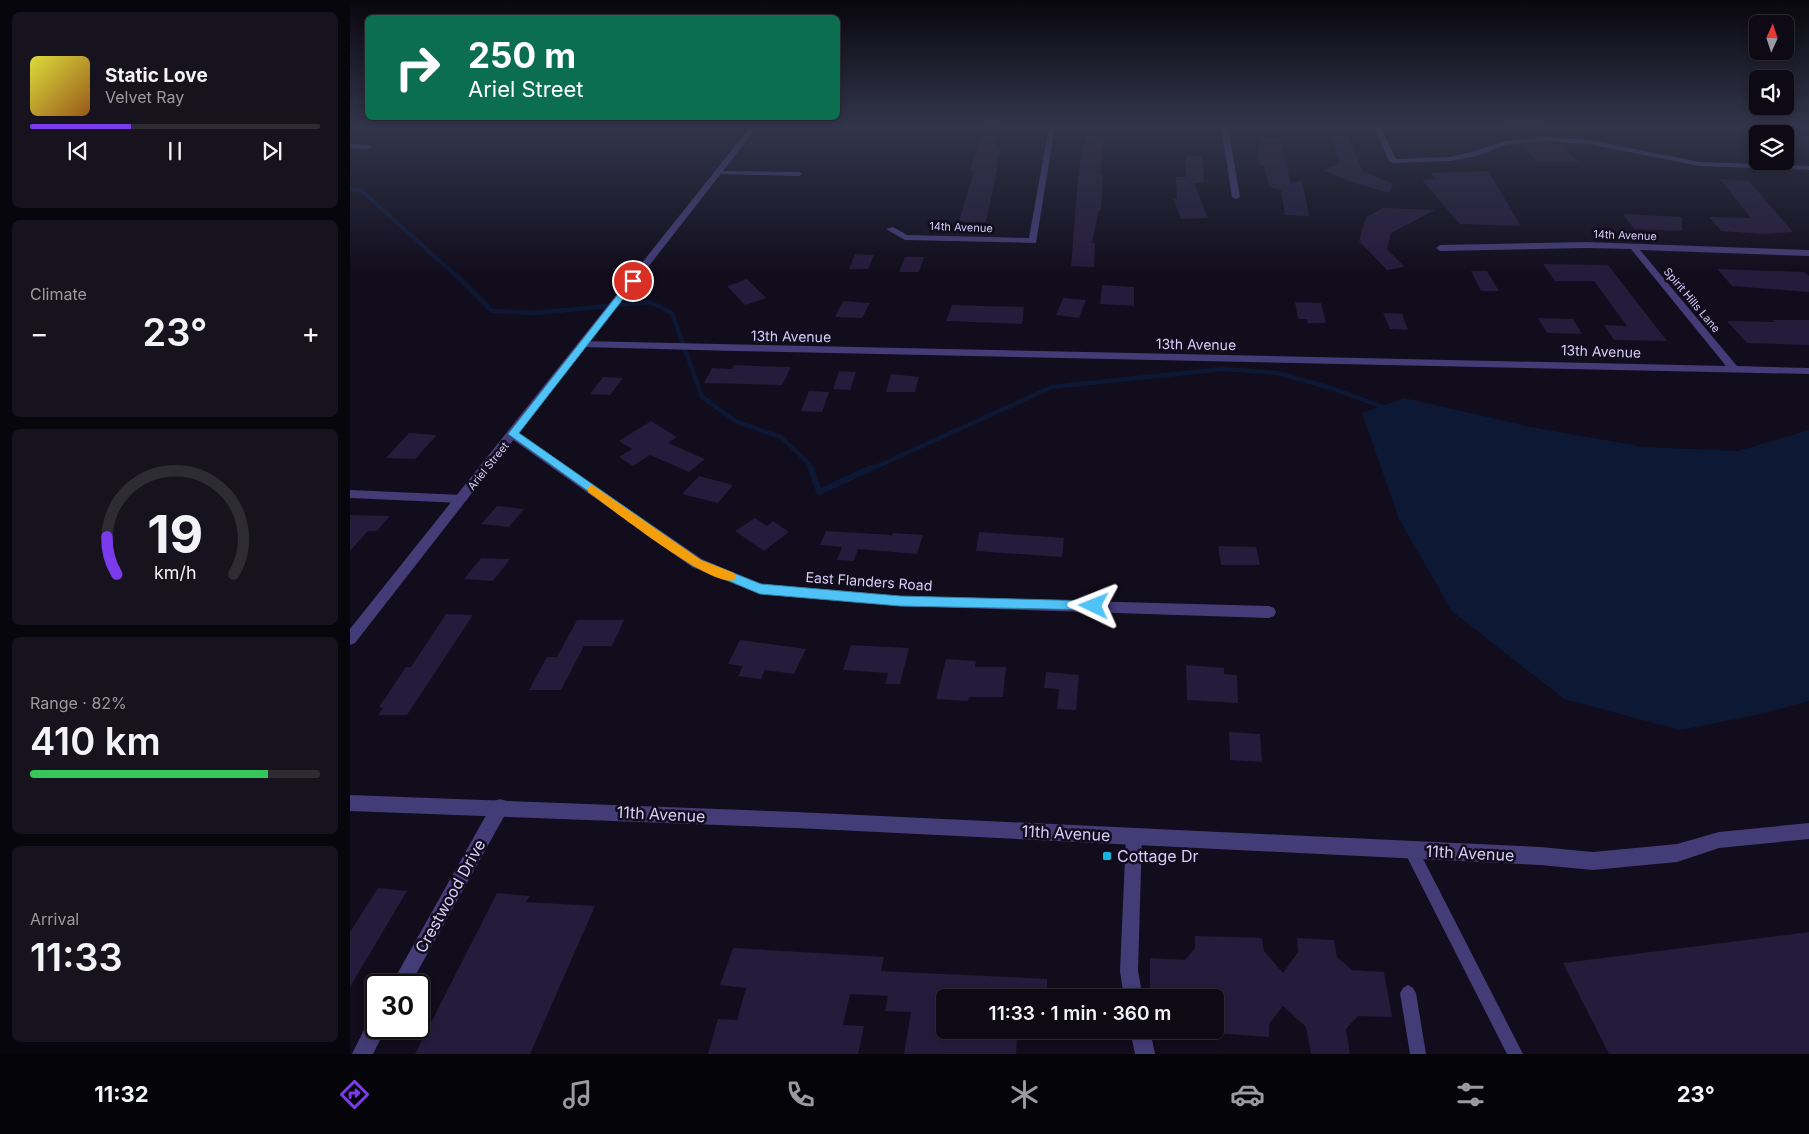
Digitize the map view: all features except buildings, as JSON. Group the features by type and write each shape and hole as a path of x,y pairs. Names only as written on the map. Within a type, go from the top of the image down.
{"street":[{"name":"Ariel Street","path":"350,639 717,175"},
{"name":"14th Avenue","path":"890,229 905,237 1033,241 1044,175"},
{"path":"1232,175 1236,197"},
{"name":"14th Avenue","path":"1440,248 1537,244 1809,253"},
{"name":"Spirit Hills Lane","path":"1633,246 1734,369"},
{"name":"13th Avenue","path":"582,344 1033,356 1497,362 1809,371"},
{"name":"East Flanders Road","path":"514,434 697,563 760,589 900,601 1269,612"},
{"name":"Ariel Street","path":"350,494 462,499"},
{"name":"11th Avenue","path":"350,803 500,807 1134,836 1594,860 1677,853 1719,840 1809,832"},
{"name":"Crestwood Drive","path":"406,974 500,807"},
{"path":"1132,989 1129,971 1134,836"},
{"path":"362,1054 370,1039"},
{"path":"1142,1039 1145,1054"}],"lane":[{"path":"1411,850 1515,1054"},
{"path":"1408,993 1418,1054"}],"water":[{"path":"1404,398 1531,427 1644,447 1738,451 1809,430 1809,701 1761,714 1680,730 1564,699 1452,611 1399,519 1362,413"}],"waterway":[{"path":"350,189 361,190 456,276"},
{"path":"455,274 492,311 534,313 650,302 672,313 702,397 737,422 781,437 809,464 811,470"},
{"path":"869,470 1052,387 1222,369 1278,373 1334,389 1388,409"},
{"path":"811,468 819,492 871,468"}],"slow traffic":[{"path":"592,489 697,563 730,577"}],"place":[{"name":"Cottage Dr","path":"1107,856"}],"route":[{"path":"633,281 582,344 514,434 681,552 697,563 760,589 900,601 1094,606"}]}
